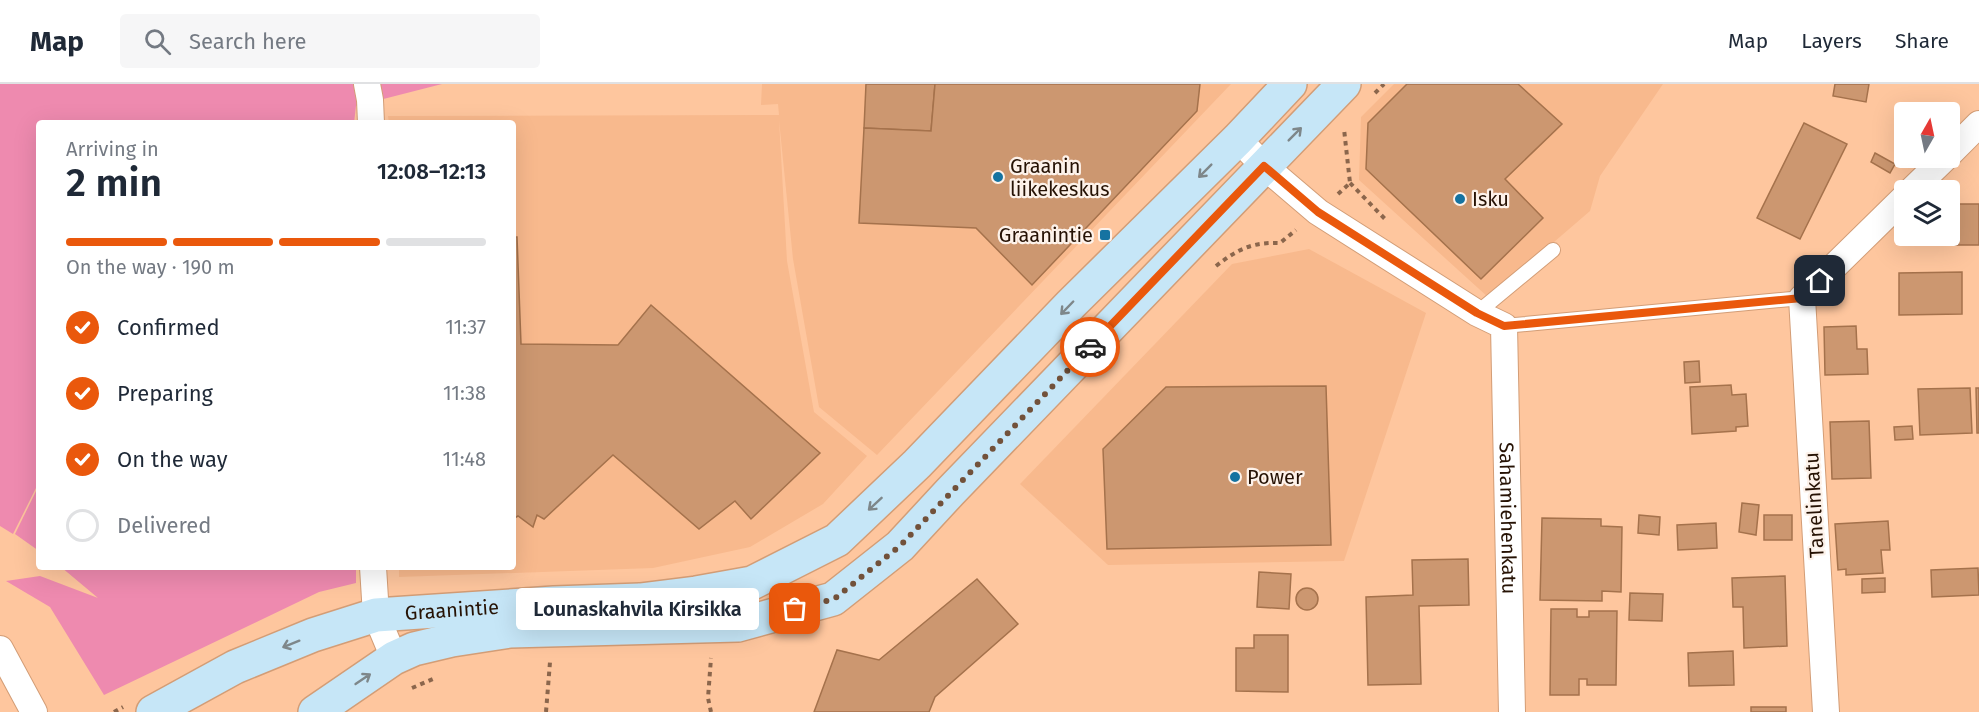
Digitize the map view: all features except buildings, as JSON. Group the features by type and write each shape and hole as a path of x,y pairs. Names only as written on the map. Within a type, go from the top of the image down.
{"street":[{"path":"367,84 371,120"},
{"name":"Graanintie","path":"139,709 313,635 376,615 554,603 639,600 696,593 752,583 837,540 917,464 1071,304 1238,139 1290,84"},
{"name":"Graanintie","path":"315,712 393,658 414,649 452,640 510,631 738,625 834,599 900,546 1344,84"},
{"path":"1960,143 1979,124"},
{"path":"1238,139 1264,166 1318,212 1477,313 1504,326"},
{"path":"1922,180 1935,168"},
{"path":"1802,298 1894,208"},
{"name":"Tanelinkatu","path":"1802,298 1826,712"},
{"name":"Sahamiehenkatu","path":"1504,326 1512,712"},
{"path":"373,570 376,615 393,658"},
{"path":"0,649 34,712"}],"lane":[{"path":"1477,313 1553,250"},
{"path":"1504,326 1802,298"}],"path":[{"path":"1342,192 1350,183 1343,126"},
{"path":"711,658 708,698 711,712"},
{"path":"539,662 550,661 546,712"},
{"path":"411,688 441,676"},
{"path":"114,712 139,709"}],"shaded area":[{"path":"0,84 442,84 356,106 354,120 36,120 36,488 13,534 0,526"},
{"path":"762,84 1231,84 877,455 819,407 793,259 779,120 787,261 814,412 867,456 823,504 750,547 653,568 399,577 399,570 516,570 516,120 389,120 388,116 779,115 778,104 761,105"},
{"path":"1394,84 1663,84 1600,176 1590,211 1489,298 1359,180 1361,117"},
{"path":"1309,249 1426,313 1344,561 1108,565 1020,484 1232,264"},
{"path":"36,491 36,549 15,534"},
{"path":"65,570 356,570 356,583 319,592 104,695 50,607 6,581 40,576 98,598"}],"way so far":[{"path":"795,609 834,599 900,546 1090,347"}],"place":[{"name":"Graanin liikekeskus","path":"998,177"},
{"name":"Isku","path":"1460,199"},
{"name":"Graanintie","path":"1105,235"},
{"name":"Power","path":"1235,477"},
{"name":"Lounaskahvila Kirsikka","path":"795,609"}],"route":[{"path":"1090,347 1264,166 1318,212 1477,313 1504,326 1802,298 1820,281"}]}
